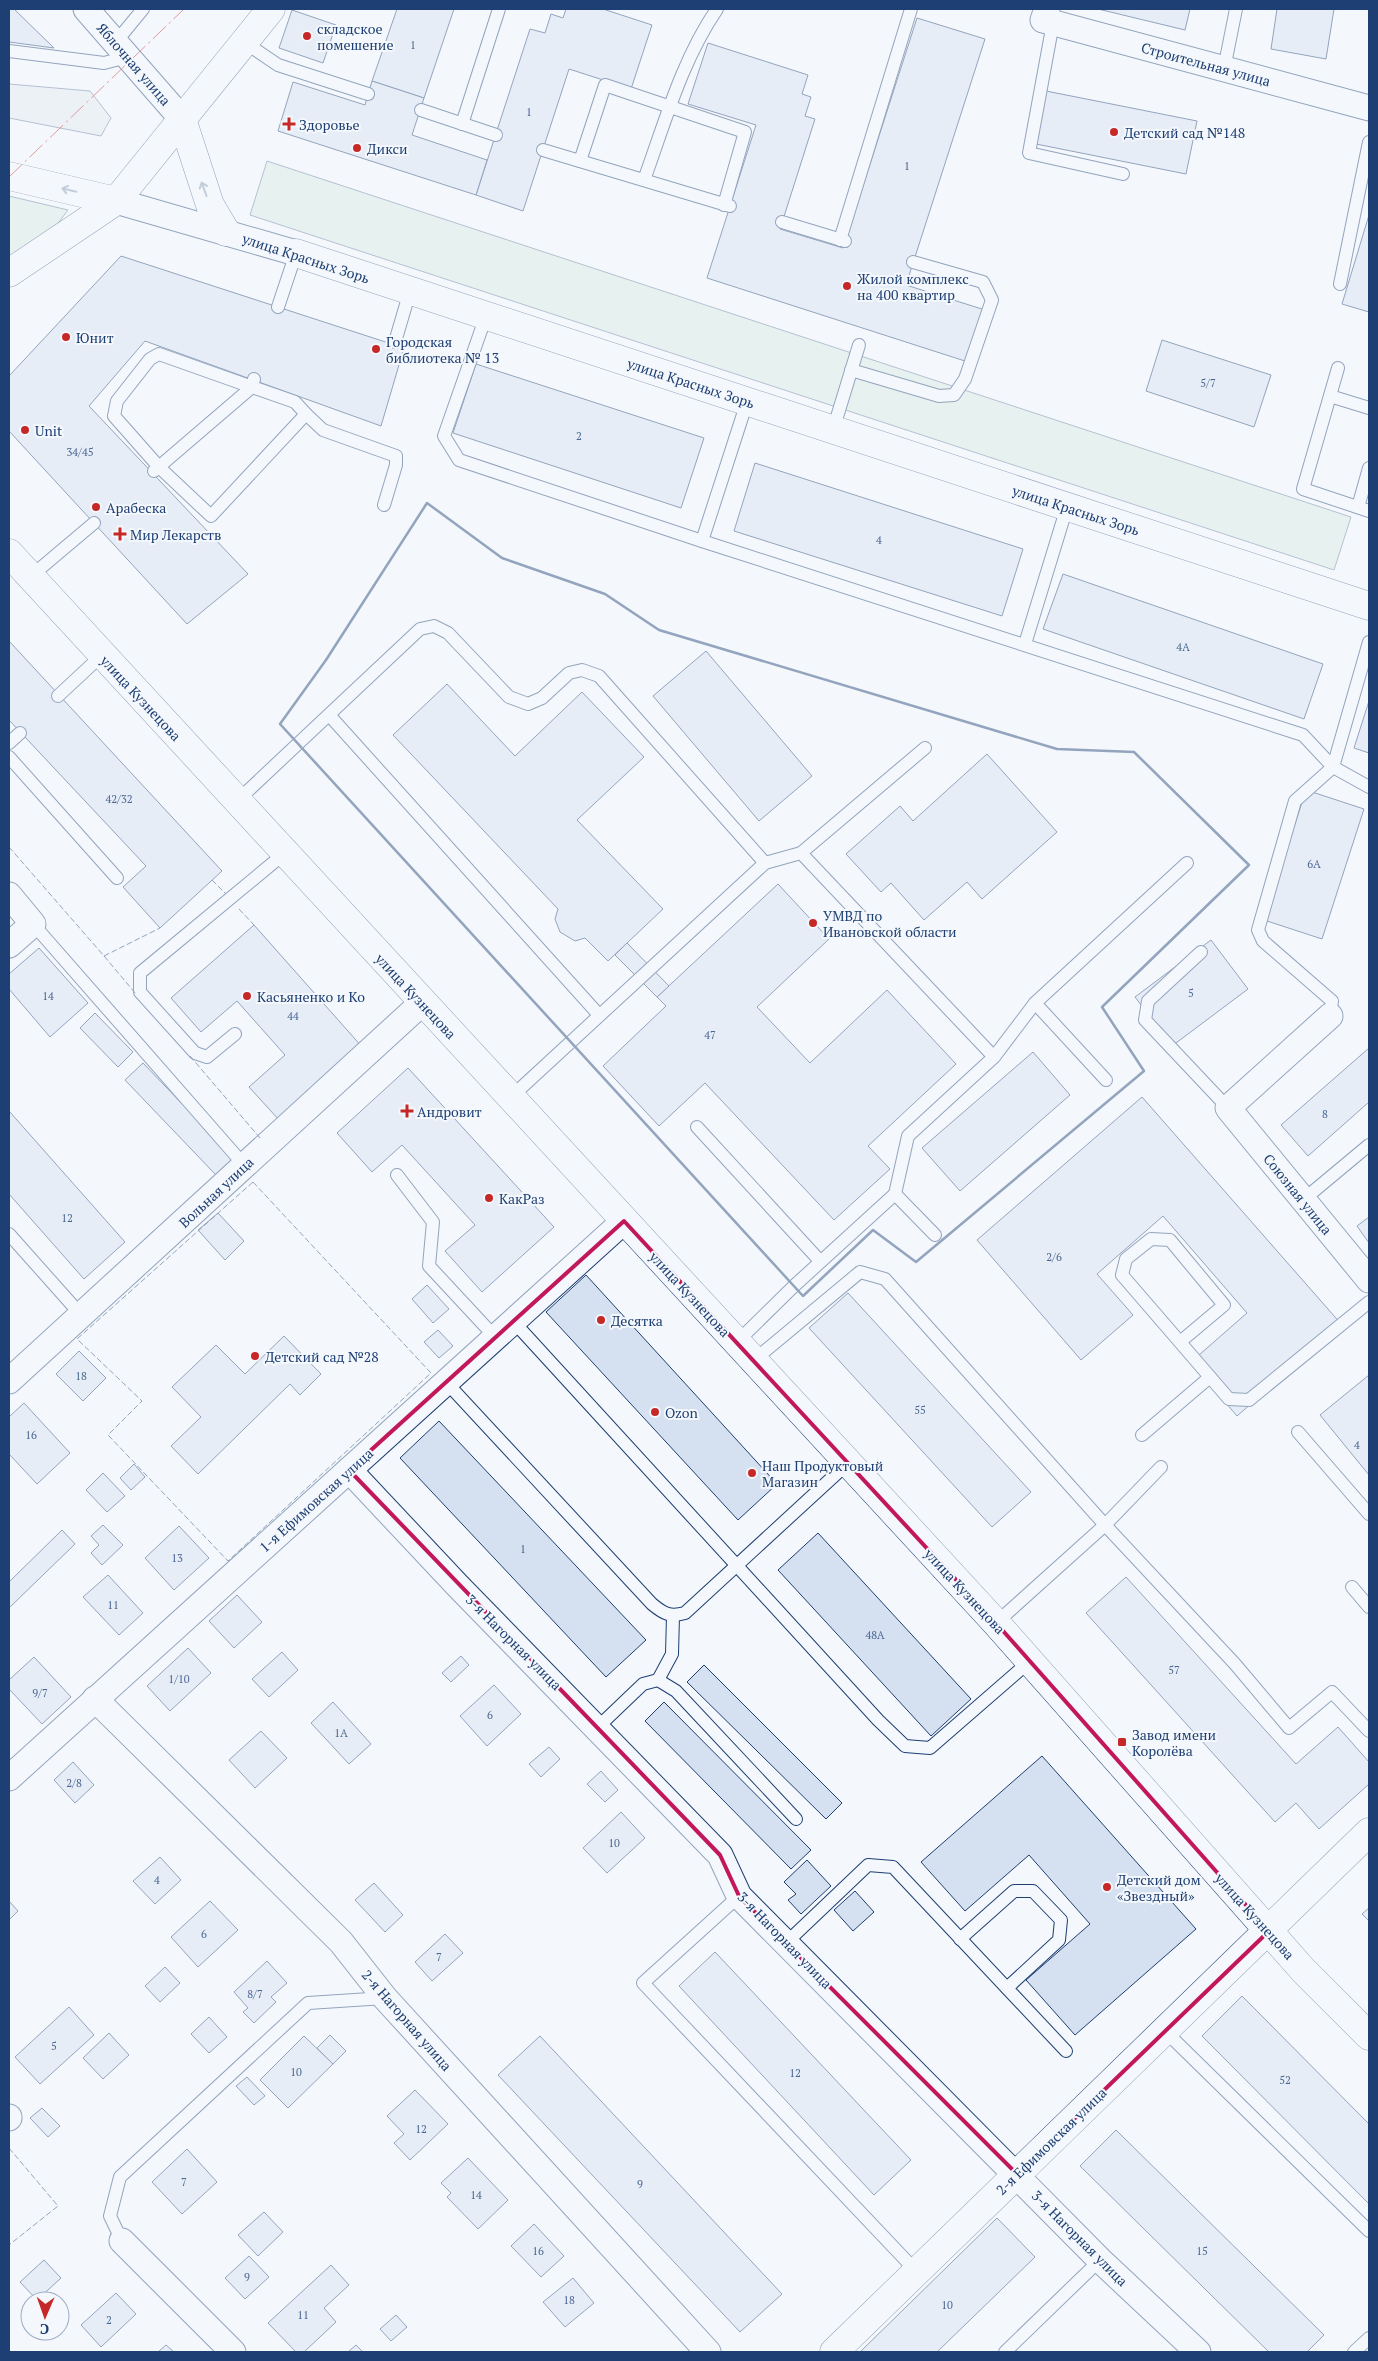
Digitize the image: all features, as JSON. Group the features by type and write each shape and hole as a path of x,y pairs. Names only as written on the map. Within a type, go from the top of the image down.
{"street":[{"name":"Яблочная улица","path":"86,9 182,119"},
{"path":"9,273 116,201 271,9"},
{"name":"Строительная улица","path":"1048,17 1224,69 1369,108"},
{"path":"182,119 210,205 226,232"},
{"name":"улица Красных Зорь","path":"9,176 116,201 296,253 1369,606"},
{"name":"улица Кузнецова","path":"9,553 996,1623 1304,1971 1369,2036"},
{"path":"9,895 33,924 9,945"},
{"name":"Вольная улица","path":"9,1381 423,1002"},
{"path":"1228,1108 1330,1016"},
{"name":"Союзная улица","path":"1228,1108 1369,1280"},
{"name":"1-я Ефимовская улица","path":"12,1768 95,1699 624,1221"},
{"name":"3-я Нагорная улица","path":"349,1470 457,1585 598,1727 720,1855 739,1896 1017,2174 1100,2260 1198,2352"},
{"name":"2-я Нагорная улица","path":"95,1699 341,1942 385,1998 708,2352"},
{"name":"2-я Ефимовская улица","path":"834,2352 1369,1832"},
{"path":"122,2241 233,2352"}],"lane":[{"path":"9,51 104,63 121,50 143,9"},
{"path":"462,124 499,9"},
{"path":"644,180 670,106 700,34 718,9"},
{"path":"782,222 843,240 911,9"},
{"path":"1224,69 1236,9"},
{"path":"1048,17 1029,153 1123,174"},
{"path":"244,42 278,65 368,94"},
{"path":"543,150 727,206 744,132 605,85 580,161"},
{"path":"421,110 496,135"},
{"path":"1340,284 1369,142"},
{"path":"278,307 296,253"},
{"path":"851,370 939,396 954,395 965,379 992,300 983,282 913,262"},
{"path":"395,342 410,291"},
{"path":"486,316 444,436 459,460 702,541 1303,735 1333,767 1369,786"},
{"path":"833,430 859,345"},
{"path":"306,414 211,516 155,470 114,416 117,401 150,358 159,354 253,383 295,402 323,430 396,456 396,465 384,505"},
{"path":"1338,368 1303,490 1364,509 1369,468"},
{"path":"155,470 253,383"},
{"path":"1330,396 1369,408"},
{"path":"702,541 747,402"},
{"path":"1025,644 1068,507"},
{"path":"30,577 94,523"},
{"path":"237,801 330,716 420,629 434,626 448,633 508,697 528,704 542,698 569,673 582,670 599,676 765,862"},
{"path":"1330,1016 1332,1001 1263,941 1258,930 1295,801 1333,767 1369,642"},
{"path":"58,696 102,655"},
{"path":"330,716 599,1016"},
{"path":"9,743 20,733"},
{"path":"510,1098 765,862 802,853 925,748"},
{"path":"9,757 117,878"},
{"path":"235,1034 207,1057 195,1054 140,992 140,973 285,853"},
{"path":"802,853 994,1057"},
{"path":"744,1352 820,1261 894,1194 908,1136 994,1057 1035,1003 1188,863"},
{"path":"33,924 245,1166"},
{"path":"1201,952 1148,1001 1145,1020 1228,1108"},
{"path":"1035,1003 1106,1080"},
{"path":"697,1127 820,1261"},
{"path":"1303,1200 1369,1145"},
{"path":"397,1175 433,1222 430,1266 495,1338"},
{"path":"894,1194 935,1235"},
{"path":"9,1234 82,1316"},
{"path":"1180,1342 1224,1305 1170,1240 1151,1239 1126,1259 1122,1275 1229,1399 1249,1400 1369,1302"},
{"path":"744,1352 860,1272 885,1279 1105,1525 1235,1664 1289,1728 1332,1692 1369,1731"},
{"path":"513,1321 905,1746 930,1748 1030,1661"},
{"path":"1142,1435 1210,1377"},
{"path":"446,1382 652,1604 663,1613 673,1616 685,1612 848,1464"},
{"path":"1298,1432 1369,1514"},
{"path":"996,1623 1105,1525 1161,1467"},
{"path":"1352,1587 1369,1608"},
{"path":"658,1680 672,1654 673,1616"},
{"path":"598,1727 643,1684 658,1680 676,1691 796,1819"},
{"path":"786,1943 868,1865 893,1867 1066,2051"},
{"path":"960,1939 1014,1891 1032,1891 1061,1920 1059,1940 1007,1988"},
{"path":"739,1896 642,1983 917,2272"},
{"path":"122,2241 110,2216 120,2177 308,2002 385,1998"},
{"path":"1165,2031 1369,2231"},
{"path":"1005,2352 1100,2260"},
{"path":"1354,2352 1368,2341"}],"highlighted area":[{"path":"624,1221 996,1623 1269,1931 1017,2174 739,1896 720,1855 349,1470"}],"shaded area":[{"path":"9,84 90,91 111,118 101,136 9,118"},
{"path":"267,161 1351,517 1334,570 250,215"},
{"path":"9,196 68,210 31,259 9,273"}],"building":[{"path":"9,9 14,9 54,48 9,42"},
{"path":"397,9 454,9 424,98 372,81"},
{"path":"566,9 603,9 652,25 631,89 569,69 523,211 476,195 530,29 545,33 551,14 563,18"},
{"path":"1098,9 1190,9 1185,30"},
{"path":"1277,9 1334,9 1326,59 1271,49"},
{"name":"складское помешение","path":"292,10 336,25 323,63 279,48"},
{"path":"917,18 985,39 906,285 985,310 968,362 707,278 756,125 688,104 708,43 808,75 802,94 811,97 805,116 815,119 780,229 843,248"},
{"path":"372,81 424,98 412,135 487,160 476,195 278,131 293,82 365,105"},
{"name":"Детский сад №148","path":"1041,90 1197,121 1186,174 1031,143"},
{"path":"1369,215 1369,312 1342,304"},
{"path":"121,256 404,348 381,426 145,341 89,406 248,574 187,624 9,431 9,376"},
{"path":"1162,340 1271,375 1254,427 1146,391"},
{"path":"476,364 704,438 681,508 453,433"},
{"path":"755,463 1023,549 1002,616 734,531"},
{"path":"1063,574 1323,664 1304,719 1043,629"},
{"path":"9,641 222,871 160,928 123,887 146,866 9,720"},
{"path":"706,651 812,776 759,821 653,696"},
{"path":"447,684 515,756 582,692 644,757 577,820 663,909 608,961 585,938 575,941 560,932 555,919 558,909 393,735"},
{"path":"1369,701 1369,753 1354,748"},
{"path":"987,754 1057,832 982,899 967,882 924,920 891,883 881,892 846,854 900,806 913,821"},
{"path":"1306,790 1364,809 1322,939 1264,920"},
{"path":"778,884 829,939 757,1007 810,1063 887,990 956,1064 868,1146 890,1169 834,1220 705,1083 659,1126 603,1066 666,1006 657,997"},
{"path":"254,925 363,1048 280,1121 249,1087 285,1055 237,1001 201,1032 171,998"},
{"path":"1211,940 1248,989 1172,1046 1135,997"},
{"path":"627,943 669,986 657,997 615,955"},
{"path":"39,948 88,1003 50,1037 9,989 9,974"},
{"path":"95,1013 133,1052 118,1067 80,1028"},
{"path":"1369,1048 1369,1102 1308,1156 1281,1125"},
{"path":"1033,1052 1070,1095 960,1191 922,1148"},
{"path":"143,1063 234,1158 216,1175 125,1080"},
{"name":"КакРаз","path":"408,1068 554,1227 482,1292 445,1251 475,1225 402,1145 372,1172 337,1133"},
{"path":"1142,1097 1342,1325 1237,1416 1191,1362 1247,1313 1163,1216 1097,1274 1133,1315 1081,1360 977,1240"},
{"path":"9,1111 125,1242 84,1279 9,1194"},
{"path":"218,1213 244,1241 225,1260 198,1230"},
{"path":"1369,1217 1369,1243 1357,1226"},
{"path":"586,1275 777,1484 738,1520 546,1312"},
{"path":"427,1285 449,1309 433,1323 412,1299"},
{"path":"848,1293 1031,1492 992,1527 809,1328"},
{"path":"438,1330 453,1346 439,1358 424,1342"},
{"path":"284,1336 321,1374 300,1395 290,1384 198,1474 171,1446 201,1417 172,1387 216,1345 245,1374"},
{"path":"79,1351 106,1378 83,1401 56,1374"},
{"path":"1369,1375 1369,1475 1320,1415"},
{"path":"24,1403 70,1453 37,1484 9,1454 9,1417"},
{"path":"439,1421 646,1640 606,1677 400,1458"},
{"path":"134,1464 145,1477 131,1490 120,1478"},
{"path":"103,1473 125,1496 107,1512 86,1490"},
{"path":"103,1525 123,1545 102,1565 91,1553 99,1545 91,1536"},
{"path":"179,1526 209,1558 174,1590 145,1558"},
{"path":"62,1530 75,1544 9,1608 9,1582"},
{"path":"818,1533 971,1699 931,1736 778,1570"},
{"path":"108,1575 143,1613 119,1635 83,1597"},
{"path":"1126,1577 1296,1764 1338,1727 1369,1762 1369,1784 1319,1829 1296,1803 1275,1822 1086,1613"},
{"path":"237,1595 262,1622 234,1648 209,1621"},
{"path":"188,1648 211,1673 170,1711 147,1686"},
{"path":"282,1652 298,1670 269,1697 252,1679"},
{"path":"461,1656 469,1665 451,1682 442,1673"},
{"path":"34,1657 71,1697 42,1724 9,1689 9,1680"},
{"path":"704,1665 842,1803 826,1819 687,1682"},
{"path":"494,1685 521,1714 487,1746 460,1716"},
{"path":"333,1702 371,1744 349,1764 311,1723"},
{"path":"664,1702 811,1850 791,1869 645,1721"},
{"path":"261,1731 287,1758 255,1788 229,1760"},
{"path":"549,1747 560,1759 541,1777 529,1764"},
{"name":"Детский дом «Звездный»","path":"1042,1756 1196,1929 1075,2035 1026,1980 1090,1924 1029,1855 965,1911 921,1862"},
{"path":"73,1762 94,1785 75,1803 54,1780"},
{"path":"601,1771 618,1790 605,1802 587,1784"},
{"path":"621,1812 645,1838 607,1873 583,1848"},
{"path":"160,1857 181,1880 155,1904 133,1881"},
{"path":"807,1860 831,1886 801,1914 788,1900 796,1894 784,1882"},
{"path":"374,1883 403,1915 385,1932 355,1900"},
{"path":"855,1891 874,1912 853,1931 834,1910"},
{"path":"9,1901 18,1911 9,1920"},
{"path":"210,1901 238,1930 198,1967 171,1937"},
{"path":"1369,1908 1369,1921 1362,1914"},
{"path":"445,1934 463,1953 432,1981 415,1962"},
{"path":"715,1952 911,2160 874,2195 679,1986"},
{"path":"267,1961 287,1983 271,1997 276,2002 254,2023 243,2012 248,2008 234,1992"},
{"path":"165,1967 180,1983 160,2002 145,1986"},
{"path":"1242,1996 1369,2124 1369,2204 1202,2036"},
{"path":"69,2007 94,2035 40,2084 15,2057"},
{"path":"209,2017 227,2037 209,2053 191,2034"},
{"path":"109,2033 129,2055 103,2079 83,2058"},
{"path":"330,2035 346,2051 333,2064 317,2048"},
{"path":"304,2036 333,2064 288,2108 260,2080"},
{"path":"540,2036 782,2294 740,2332 498,2075"},
{"path":"247,2077 265,2096 254,2105 236,2086"},
{"path":"415,2090 448,2124 410,2160 394,2143 404,2134 387,2116"},
{"path":"42,2108 60,2126 48,2137 30,2118"},
{"path":"1116,2130 1324,2335 1307,2352 1269,2352 1080,2166"},
{"path":"187,2149 217,2182 182,2214 152,2182"},
{"path":"468,2158 508,2200 478,2229 447,2197 451,2193 441,2183"},
{"path":"264,2212 283,2232 258,2256 238,2235"},
{"path":"997,2218 1035,2257 937,2352 860,2352"},
{"path":"534,2224 564,2256 541,2277 511,2246"},
{"path":"249,2256 269,2277 245,2299 225,2278"},
{"path":"44,2260 61,2278 47,2291 28,2291 20,2282"},
{"path":"331,2265 349,2285 324,2308 336,2322 304,2352 296,2352 268,2323"},
{"path":"573,2278 594,2303 565,2327 543,2302"},
{"path":"116,2293 136,2314 101,2347 81,2325"},
{"path":"396,2315 407,2327 391,2341 380,2329"},
{"path":"166,2345 174,2352 158,2352"},
{"path":"356,2345 363,2352 348,2352"}],"fence":[{"path":"9,847 104,956 160,928"},
{"path":"212,880 226,894"},
{"path":"239,909 254,925"},
{"path":"104,956 136,994"},
{"path":"190,1056 261,1137"},
{"path":"253,1182 431,1373 228,1561 108,1435 142,1401 77,1339 253,1182"},
{"path":"9,2148 58,2206 9,2245"}],"wall":[{"path":"427,503 502,558 605,594 659,630 1057,749 1134,752 1249,865 1102,1007 1144,1071 916,1262 873,1230 803,1296 280,724 326,660 427,503"}],"power":[{"path":"9,177 184,9"}],"place":[{"name":"складское помешение","path":"307,36"},
{"name":"Здоровье","path":"289,124"},
{"name":"Детский сад №148","path":"1114,132"},
{"name":"Дикси","path":"357,148"},
{"name":"Жилой комплекс на 400 квартир","path":"847,286"},
{"name":"Юнит","path":"66,337"},
{"name":"Городская библиотека № 13","path":"376,349"},
{"name":"Unit","path":"25,430"},
{"name":"Арабеска","path":"96,507"},
{"name":"Мир Лекарств","path":"120,534"},
{"name":"УМВД по Ивановской области","path":"813,923"},
{"name":"Касьяненко и Ко","path":"247,996"},
{"name":"Андровит","path":"407,1111"},
{"name":"КакРаз","path":"489,1198"},
{"name":"Десятка","path":"601,1320"},
{"name":"Детский сад №28","path":"255,1356"},
{"name":"Ozon","path":"655,1412"},
{"name":"Наш Продуктовый Магазин","path":"752,1473"},
{"name":"Завод имени Королёва","path":"1122,1742"},
{"name":"Детский дом «Звездный»","path":"1107,1887"}]}
